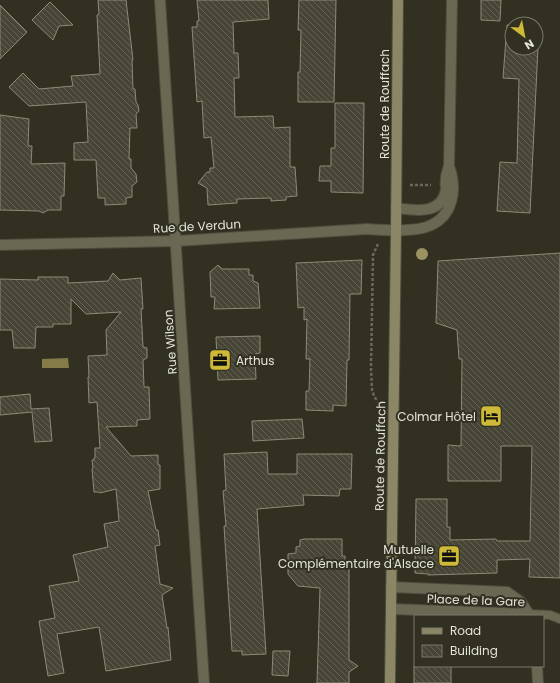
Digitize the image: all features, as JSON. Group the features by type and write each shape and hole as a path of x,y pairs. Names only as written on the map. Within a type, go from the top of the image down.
{"main road":[{"name":"Route de Rouffach","path":"390,683 398,0"}],"street":[{"name":"Rue Wilson","path":"160,0 204,683"},
{"path":"396,208 422,211 435,206 442,199 446,191 446,177 449,166 452,0"},
{"path":"396,230 421,228 434,223 449,210 452,198 453,176 449,166"},
{"path":"435,206 443,216"},
{"name":"Rue de Verdun","path":"0,245 176,242 367,229 396,230"},
{"path":"391,587 507,592 521,602 530,615"},
{"name":"Place de la Gare","path":"391,609 530,615"},
{"path":"537,667 538,683"}],"lane":[{"name":"Place de la Gare","path":"530,615 550,615 560,620"}],"path":[{"path":"396,184 431,186 438,180 439,174 449,166"}],"shaded area":[{"path":"68,358 69,368 42,368 42,359"}],"building":[{"path":"98,0 126,0 133,60 133,89 135,89 136,102 139,111 136,114 137,128 130,128 129,159 131,159 131,168 136,174 137,182 132,186 132,197 126,198 126,204 105,205 105,198 98,198 96,160 74,160 74,143 88,142 86,102 29,106 9,87 23,73 39,89 73,86 71,76 100,74 97,15 99,14"},
{"path":"197,0 268,0 269,19 233,22 234,53 238,53 239,78 234,78 235,117 273,116 274,128 290,127 290,167 295,167 297,196 286,197 286,200 271,201 271,198 237,199 237,203 208,205 207,188 198,183 207,172 210,172 210,168 214,168 211,137 204,138 202,101 197,102 192,27 197,27 197,21 199,21"},
{"path":"299,0 336,0 334,102 298,102 298,72 300,72 301,30 298,30"},
{"path":"481,0 501,0 500,21 481,20"},
{"path":"50,2 73,25 59,26 53,40 32,20"},
{"path":"0,5 27,32 0,59"},
{"path":"505,56 538,56 530,213 497,211 500,162 517,163 519,79 503,78"},
{"path":"335,103 364,103 363,193 331,192 331,181 319,181 320,166 331,166 331,148 335,148"},
{"path":"0,115 29,119 28,146 32,146 31,164 65,163 64,196 61,196 61,210 48,210 43,213 39,211 0,210"},
{"path":"560,253 560,578 529,577 530,559 497,560 497,573 428,575 415,573 416,499 447,499 447,527 450,527 450,540 496,539 497,541 530,541 532,446 501,446 501,481 448,481 448,445 461,446 462,359 459,359 457,330 436,323 438,261"},
{"path":"362,260 361,294 350,294 349,360 347,360 346,406 333,405 333,411 306,410 306,391 309,391 310,359 306,359 307,319 304,320 304,307 298,308 296,263"},
{"path":"218,265 222,269 249,269 249,275 253,275 253,281 258,283 260,308 214,309 215,297 211,297 210,272"},
{"path":"113,273 120,280 141,278 143,347 147,348 147,358 143,360 144,387 149,387 150,419 137,420 137,426 106,427 131,456 158,455 158,465 160,465 160,489 148,491 156,530 158,530 160,545 155,546 160,584 173,588 162,595 167,628 168,627 171,660 106,671 99,627 57,634 64,673 48,676 39,621 55,618 49,586 79,581 73,555 108,547 104,524 119,521 116,489 100,493 94,492 92,460 95,458 95,448 100,448 97,402 89,403 88,356 107,355 106,330 121,312 86,314 71,299 71,324 53,324 53,327 36,327 35,348 14,348 12,330 0,330 0,279 38,280 38,277 68,277 68,283 108,281"},
{"path":"260,336 260,353 255,354 256,379 218,380 216,337"},
{"path":"30,394 31,409 49,408 52,441 35,442 32,412 0,415 0,397"},
{"path":"302,419 304,438 253,441 252,421"},
{"path":"267,452 268,474 297,474 297,454 352,454 351,489 340,489 339,496 303,495 304,505 257,509 266,654 242,655 242,651 232,651 224,526 226,526 223,491 226,490 224,454"},
{"path":"342,539 342,556 345,556 345,567 349,567 349,660 358,666 349,672 349,683 317,683 320,588 298,586 288,574 288,554 296,553 296,547 300,546 300,540"},
{"path":"273,651 290,651 288,676 272,675"},
{"path":"414,667 451,667 451,683 414,683"}],"place":[{"name":"Arthus","path":"220,360"},
{"name":"Colmar Hôtel","path":"491,416"},
{"name":"Mutuelle Complémentaire d'Alsace","path":"449,556"}]}
